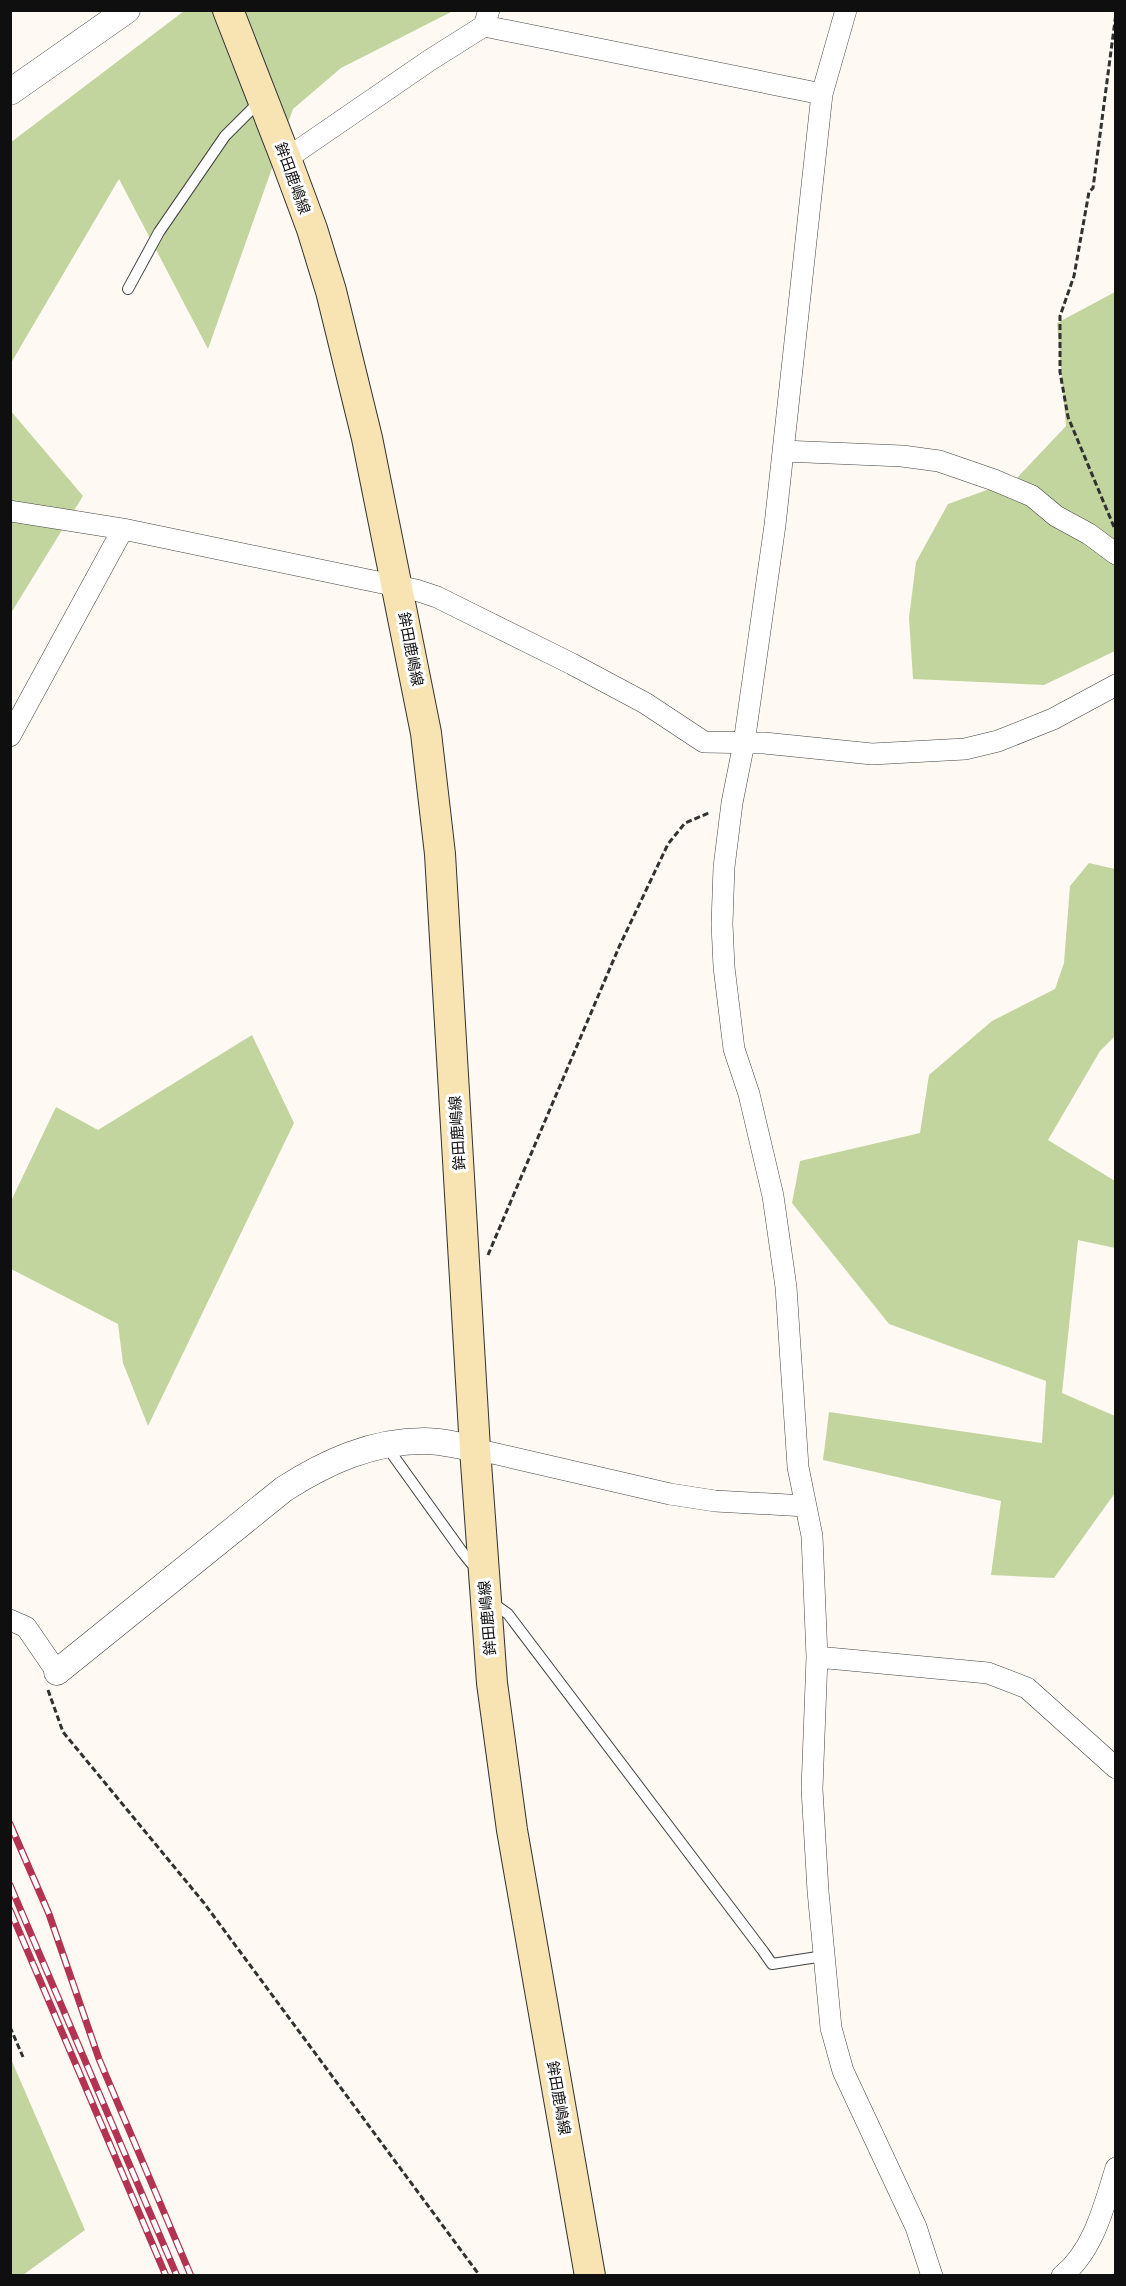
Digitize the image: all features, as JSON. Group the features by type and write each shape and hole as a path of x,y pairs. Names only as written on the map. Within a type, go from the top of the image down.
{"main road":[{"name":"鉾田鹿嶋線","path":"228,10 312,229 347,348 398,585 426,733 440,854 475,1449 492,1683 512,1830 590,2276"}],"street":[{"path":"10,92 127,10"},
{"path":"846,10 822,94 775,525 744,743 732,803 724,867 722,924 724,967 734,1049 749,1094 773,1196 786,1287 798,1467 812,1536 817,1657 812,1789 818,1891 831,2028 843,2071 915,2227 932,2276"},
{"path":"286,159 430,60 486,18 822,94"},
{"path":"783,450 902,456 939,461 1032,496 1056,516 1089,534 1116,554"},
{"path":"10,512 123,529 398,585 437,597 645,703 704,742 764,743 872,754 965,749 998,741 1053,719 1116,685"},
{"path":"10,736 123,529"},
{"path":"10,1620 26,1627 57,1672 284,1489 312,1471 350,1455 385,1444 441,1442 670,1494 716,1501 806,1506"},
{"path":"817,1657 988,1673 1008,1680 1027,1688 1116,1768"},
{"path":"1062,2276 1075,2265 1091,2241 1116,2168"}],"lane":[{"path":"128,289 159,232 225,136 263,97"},
{"path":"385,1444 484,1583 772,1964 824,1956"}],"path":[{"path":"1116,13 1093,188 1089,192 1074,276 1060,316 1060,372 1068,417 1116,531"},
{"path":"466,1278 486,1260 619,947 668,844 685,823 732,803"},
{"path":"57,1672 48,1691 63,1731 204,1903 480,2276"},
{"path":"10,2027 23,2057"}],"green space":[{"path":"184,11 453,11 341,68 293,109 208,349 119,179 11,363 10,143"},
{"path":"1115,292 1115,651 1044,685 913,679 909,618 916,562 948,504 1015,480 1066,426 1057,323"},
{"path":"10,410 83,496 11,613 10,613"},
{"path":"1089,863 1115,869 1115,1036 1100,1051 1048,1140 1115,1181 1115,1248 1078,1240 1062,1393 1115,1416 1115,1493 1054,1578 991,1575 1001,1501 823,1460 829,1412 1042,1443 1046,1381 889,1324 792,1203 800,1161 920,1133 929,1075 992,1021 1055,989 1064,963 1070,886"},
{"path":"252,1035 294,1123 148,1426 123,1363 118,1324 11,1269 11,1201 56,1107 98,1130"},
{"path":"11,2059 85,2230 23,2275 11,2275"}],"railway":[{"path":"10,1824 49,1914 99,2059 191,2276"},
{"path":"10,1885 177,2276"},
{"path":"10,1910 166,2276"}]}
